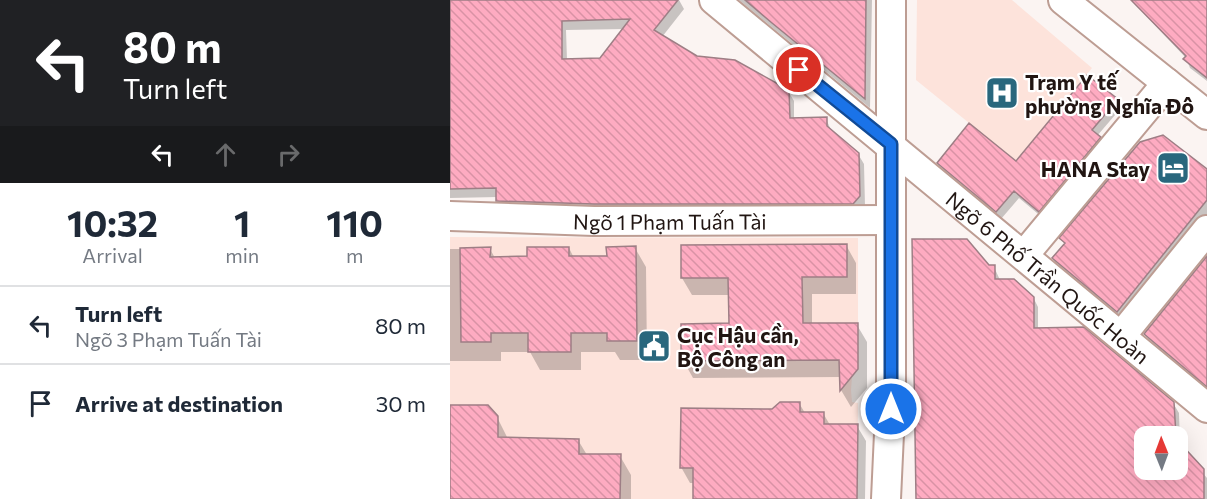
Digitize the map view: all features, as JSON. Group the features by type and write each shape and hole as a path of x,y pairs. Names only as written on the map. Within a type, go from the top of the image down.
{"street":[{"name":"Ngõ 6 Phố Trần Quốc Hoàn","path":"714,0 891,144 1207,408"},
{"path":"886,499 890,446 891,0"},
{"path":"1064,0 1207,115"},
{"path":"1024,255 1167,83"},
{"name":"Ngõ 1 Phạm Tuấn Tài","path":"450,216 594,221 891,220"},
{"path":"1121,336 1207,230"}],"shaded area":[{"name":"Trạm Y tế phường Nghĩa Đô","path":"917,0 1012,0 1092,68 1016,161 916,80"},
{"name":"Cục Hậu cần, Bộ Công an","path":"450,237 858,238 858,369 852,377 851,390 852,402 858,403 857,499 450,499"}],"building":[{"path":"450,0 678,0 654,30 697,56 735,60 789,90 790,118 827,117 827,126 859,153 860,196 853,204 594,204 496,201 496,188 450,189","holes":["630,19 600,58 562,59 562,21"]},
{"path":"745,0 866,0 865,99 772,23"},
{"path":"1131,0 1207,0 1207,78 1183,59 1186,56"},
{"path":"1087,75 1118,99 1092,130 1101,137 1039,212 1014,191 996,212 937,163 969,123 1016,161"},
{"path":"1163,135 1207,169 1207,200 1117,312 1052,258 1065,243 1059,238 1140,142"},
{"path":"912,239 967,239 989,265 995,265 995,279 1014,279 1034,297 1034,328 1084,327 1174,402 1175,426 1134,426 1134,480 1188,480 1188,452 1204,469 1204,499 916,499"},
{"path":"847,244 847,277 802,277 803,323 858,323 858,369 840,391 839,360 681,361 681,324 729,323 728,278 681,278 681,245"},
{"path":"636,246 637,341 607,341 607,333 571,333 571,352 528,352 528,333 491,333 491,342 461,342 460,248 491,247 490,257 527,256 527,247 569,247 569,256 607,256 606,247"},
{"path":"1207,256 1207,387 1144,334"},
{"path":"780,402 800,402 800,412 824,412 824,424 858,424 857,499 693,499 693,468 680,468 681,408 772,409"},
{"path":"450,405 488,405 498,416 498,437 579,439 579,454 621,454 620,499 450,499"}],"place":[{"name":"Trạm Y tế phường Nghĩa Đô","path":"1002,93"},
{"name":"HANA Stay","path":"1173,168"},
{"name":"Cục Hậu cần, Bộ Công an","path":"654,346"}],"route":[{"path":"799,70 891,144 891,409"}]}
